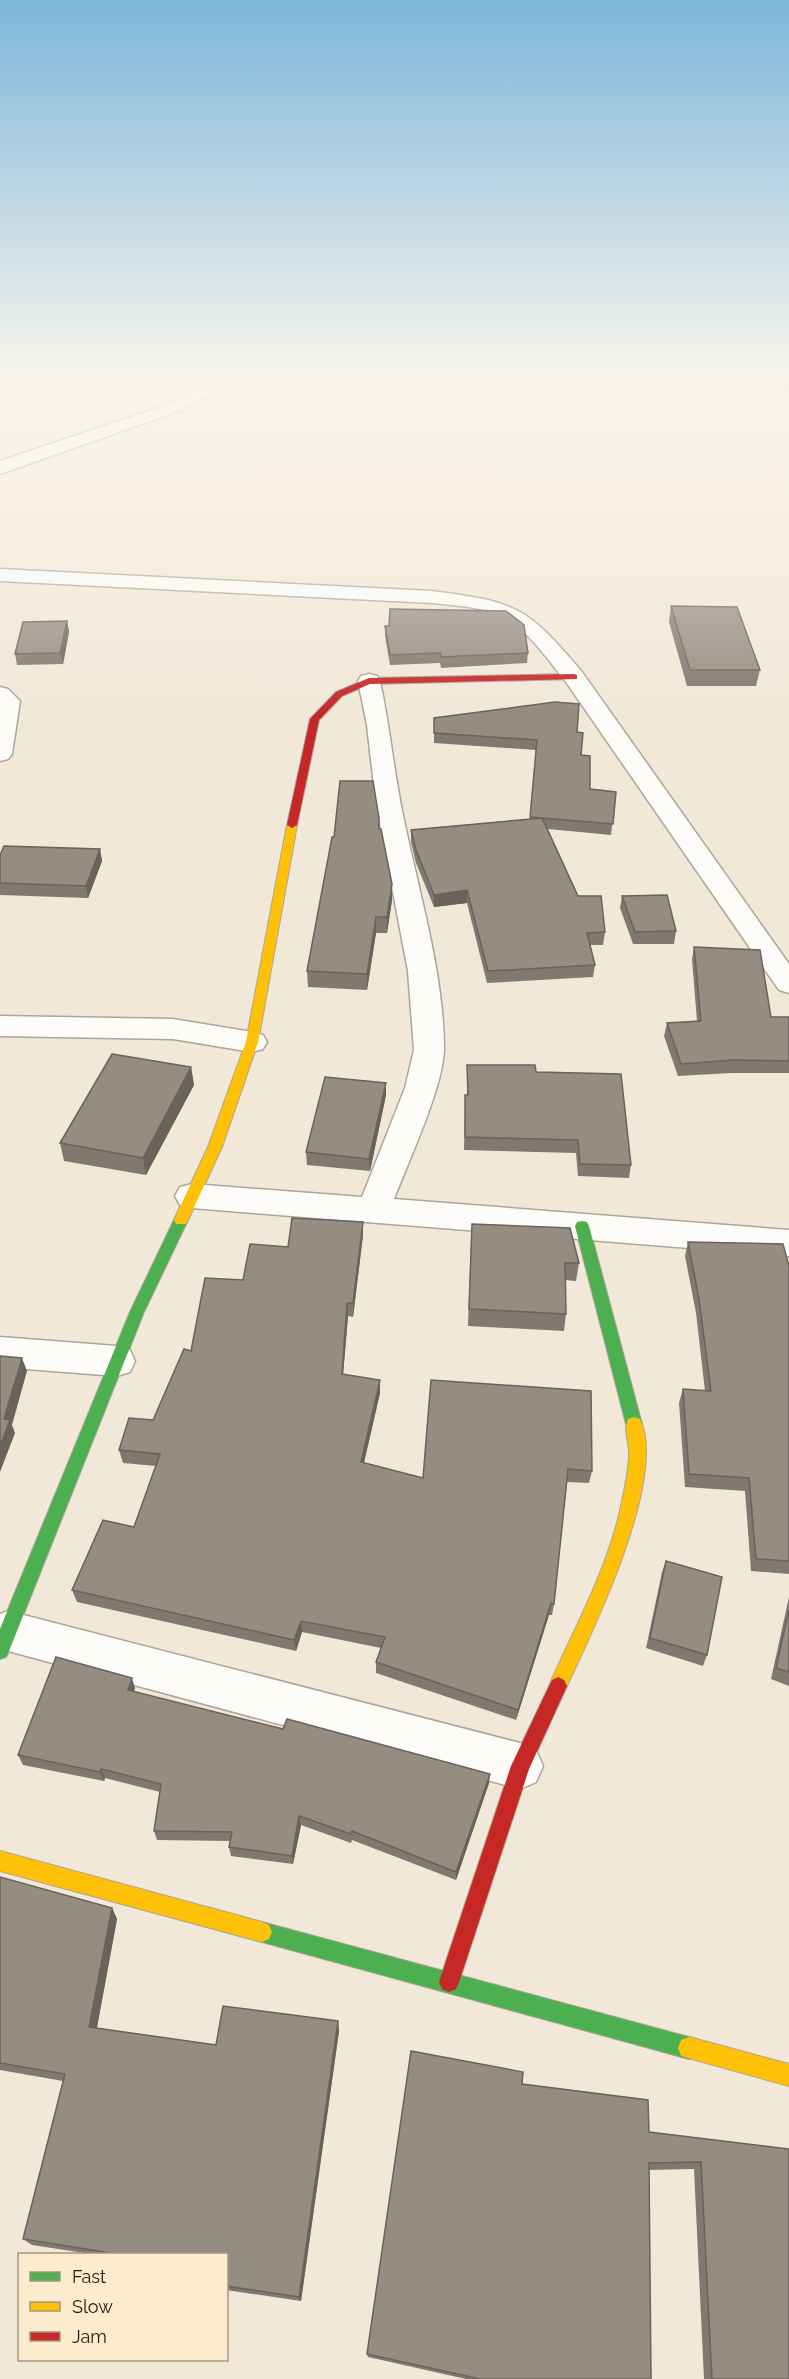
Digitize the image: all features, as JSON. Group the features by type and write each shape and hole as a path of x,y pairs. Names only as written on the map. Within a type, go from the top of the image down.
{"street":[{"path":"0,575 432,597 496,607 520,619 542,638 574,677 789,984"},
{"path":"520,1766 4,1641 150,1283 215,1147 252,1042 302,772 315,719 339,694 369,681 574,677"},
{"path":"369,681 378,725 388,803 422,971 429,1050 420,1088 373,1211"},
{"path":"0,694 9,701 0,754"},
{"path":"0,1026 173,1029 252,1042"},
{"path":"192,1196 789,1243"},
{"path":"449,1982 520,1766 602,1592 623,1530 634,1482 636,1433 582,1226"},
{"path":"0,1353 117,1361"},
{"path":"0,1861 789,2075"}],"building":[{"path":"671,606 737,607 760,670 690,670"},
{"path":"390,609 506,611 524,625 528,653 441,657 440,653 390,655 385,626 389,626"},
{"path":"67,621 60,653 15,654 23,622"},
{"path":"555,702 579,704 577,732 583,733 581,755 590,756 590,789 616,792 613,824 530,817 537,740 434,733 434,718"},
{"path":"340,781 373,781 379,829 381,829 392,884 387,917 376,917 367,974 307,971 332,837 334,837"},
{"path":"542,818 578,896 601,896 605,932 587,933 595,965 488,971 467,890 434,895 416,850 411,830"},
{"path":"4,846 100,849 86,886 0,883 0,855"},
{"path":"667,895 676,931 635,932 622,896"},
{"path":"694,947 760,950 771,1017 789,1017 789,1061 734,1060 681,1064 667,1023 701,1021"},
{"path":"112,1054 191,1067 143,1158 60,1143"},
{"path":"467,1065 535,1065 536,1072 621,1074 631,1165 580,1164 578,1140 465,1137 465,1095 468,1095"},
{"path":"325,1077 386,1083 369,1159 306,1152"},
{"path":"292,1218 363,1222 353,1303 347,1303 342,1374 380,1380 361,1462 423,1478 431,1380 591,1391 592,1471 568,1469 554,1604 551,1603 518,1710 376,1662 385,1637 301,1621 294,1640 72,1590 103,1520 134,1527 160,1454 119,1450 129,1418 153,1420 184,1349 191,1351 205,1278 243,1280 250,1244 288,1247"},
{"path":"472,1224 570,1228 579,1263 565,1263 566,1314 469,1309"},
{"path":"688,1242 783,1244 789,1266 789,1561 756,1559 749,1478 689,1474 683,1389 711,1391 699,1299"},
{"path":"0,1356 22,1358 4,1419 10,1420 0,1446"},
{"path":"666,1561 722,1577 707,1655 650,1638"},
{"path":"789,1609 789,1672 776,1668"},
{"path":"56,1657 132,1678 128,1690 283,1729 287,1719 490,1774 456,1872 352,1831 351,1834 299,1816 292,1856 229,1847 232,1832 154,1831 161,1784 101,1769 100,1772 18,1755"},
{"path":"0,1877 112,1908 89,2027 216,2045 223,2006 338,2021 299,2297 228,2286 228,2253 111,2253 23,2239 65,2074 0,2063"},
{"path":"411,2051 523,2072 522,2084 648,2100 649,2132 789,2149 789,2379 712,2379 701,2162 649,2163 651,2379 480,2379 367,2354"}],"traffic: fast":[{"path":"0,1651 137,1312 181,1220"},
{"path":"582,1226 634,1424"},
{"path":"262,1932 689,2048"}],"traffic: slow":[{"path":"181,1220 215,1147 252,1042 292,825"},
{"path":"558,1686 600,1594 626,1522 634,1486 637,1453 634,1424"},
{"path":"0,1861 262,1932"},
{"path":"689,2048 789,2075"}],"traffic: jam":[{"path":"292,825 315,719 339,694 369,681 574,677"},
{"path":"449,1982 520,1766 558,1686"}]}
